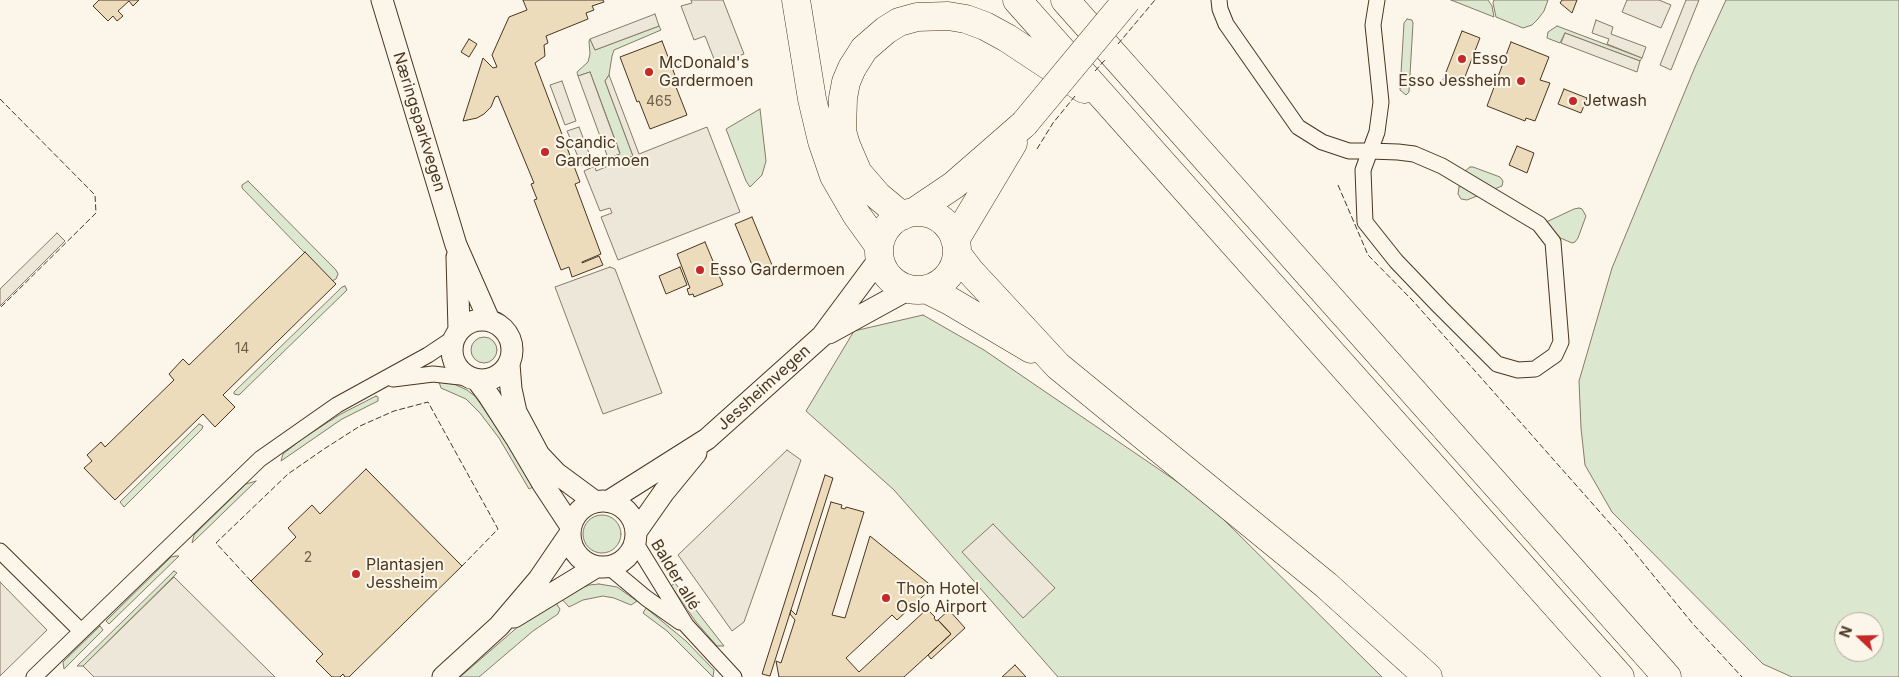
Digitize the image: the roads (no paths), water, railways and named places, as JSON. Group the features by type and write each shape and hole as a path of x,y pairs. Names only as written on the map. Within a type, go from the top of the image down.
{"highway":[{"path":"796,0 812,99 822,140 834,176 880,252"},
{"path":"1017,0 1620,677"},
{"path":"1065,0 1667,677"},
{"path":"1058,366 950,301 917,289 898,285 883,268 880,252 883,234 891,223 954,185 1024,124 1127,0"},
{"path":"1124,119 1007,38 985,26 966,19 948,16 917,17 900,22 874,38 864,49 846,82 842,116 846,145 858,173 878,196 908,214 925,213 940,219 951,230 956,247 970,271 1058,366 1312,574 1376,628 1428,677"},
{"path":"917,289 938,284 954,266 956,247 1024,124"}],"main road":[{"name":"Næringsparkvegen","path":"382,0 456,245 489,320 505,330 510,337 512,355 509,364 511,389 516,412 539,455 556,473 602,501"},
{"name":"Næringsparkvegen","path":"456,245 457,333 451,352 453,360 456,367 473,379 494,403 570,530"},
{"name":"Jessheimvegen","path":"636,537 664,492 707,440 822,336 880,252"},
{"name":"Jessheimvegen","path":"822,336 917,289"},
{"path":"457,333 472,321 489,320"},
{"path":"473,379 486,380 496,378 504,372 509,364"},
{"name":"Jessheimvegen","path":"602,501 707,440"},
{"path":"443,677 499,626 539,579 570,530 579,510 602,501 625,508 631,515 636,537 630,554 620,562 603,567 499,626"},
{"path":"570,530 570,544 580,559 603,567"}],"street":[{"path":"1220,0 1220,8 1226,24 1298,127 1322,142 1349,151 1370,151 1414,154 1442,166 1540,224 1553,242 1561,342 1556,355 1535,369 1518,370 1497,364 1396,261 1365,222 1363,170 1370,151 1377,132 1381,102 1373,25 1377,0"},
{"path":"34,677 260,459 337,405 428,355 457,333"},
{"path":"384,380 433,374 473,379"},
{"name":"Balder allé","path":"636,537 686,625 734,677"},
{"path":"0,550 81,632"},
{"name":"Balder allé","path":"603,567 686,625"}],"place":[{"name":"Esso","path":"1462,59"},
{"name":"McDonald's Gardermoen","path":"649,72"},
{"name":"Esso Jessheim","path":"1521,81"},
{"name":"Jetwash","path":"1573,101"},
{"name":"Scandic Gardermoen","path":"545,152"},
{"name":"Esso Gardermoen","path":"700,270"},
{"name":"Plantasjen Jessheim","path":"356,574"},
{"name":"Thon Hotel Oslo Airport","path":"886,598"}]}
